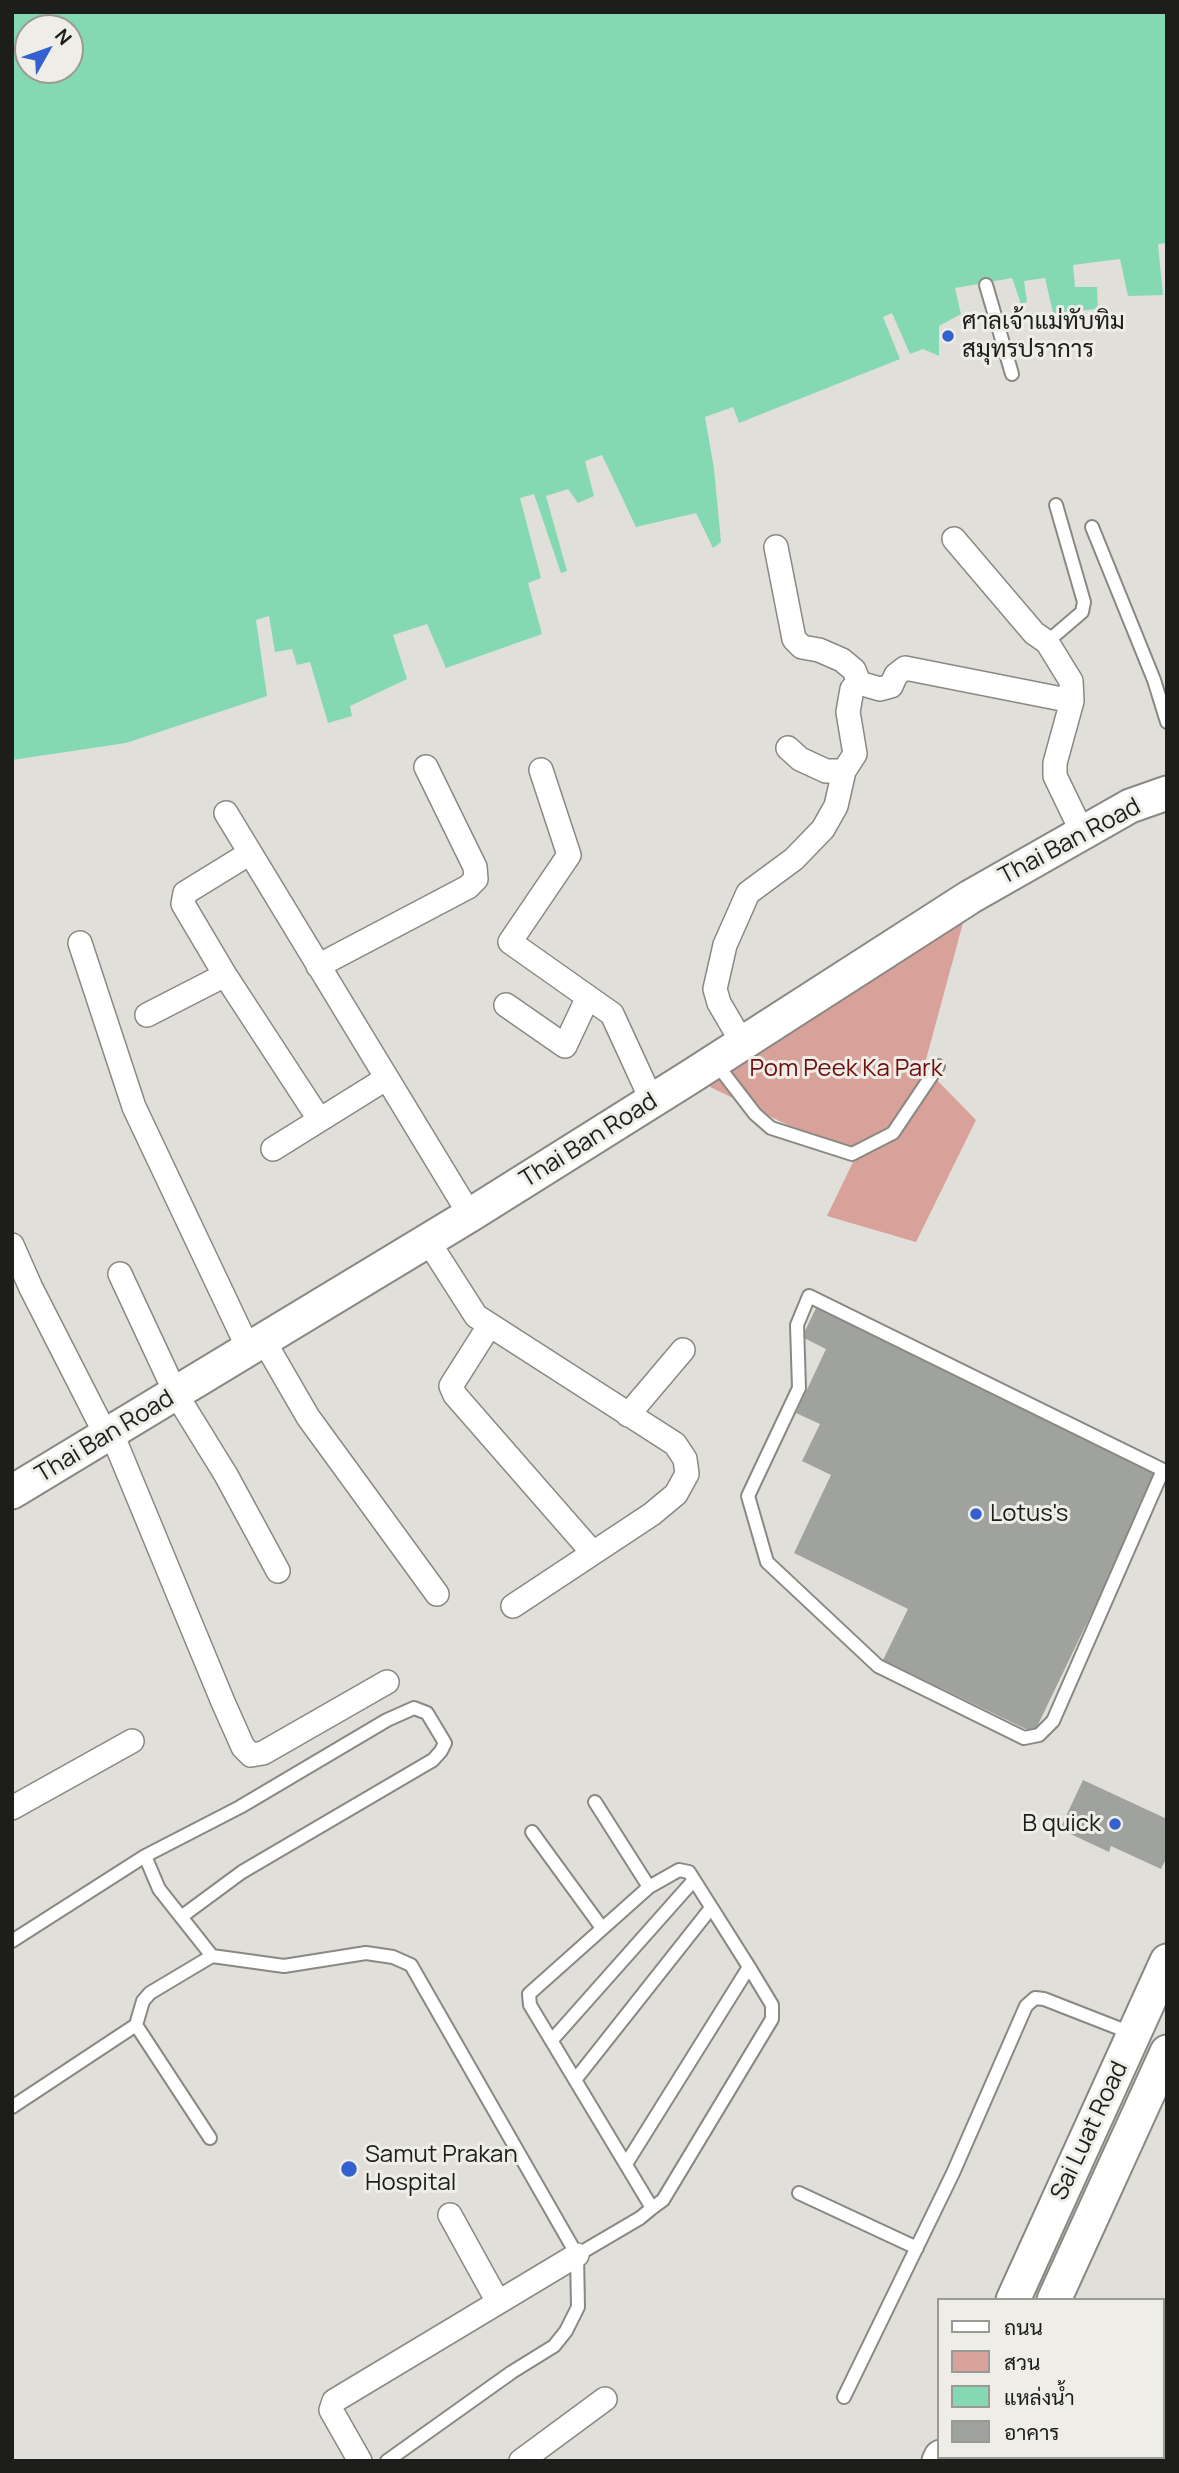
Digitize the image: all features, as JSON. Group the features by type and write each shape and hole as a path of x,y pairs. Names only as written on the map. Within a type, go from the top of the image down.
{"street":[{"path":"954,539 1034,633 1047,642 1071,681 1072,701 1055,763 1055,776 1082,832"},
{"path":"776,547 794,639 802,647 819,650 842,660 854,670 859,683"},
{"path":"859,683 880,689 891,686 896,675 905,668 1072,701"},
{"path":"743,1044 719,1003 715,989 725,945 748,893 794,859 823,829 836,806 845,771 855,754 848,712 852,689 859,683"},
{"path":"788,748 800,759 826,771 845,771"},
{"path":"318,966 468,887 476,880 475,867 426,767"},
{"path":"541,770 569,855 510,943 612,1014 652,1101"},
{"name":"Thai Ban Road","path":"12,1492 470,1215 715,1062 970,897 1130,806 1167,793"},
{"path":"226,813 470,1215"},
{"path":"250,853 185,893 183,904 225,975 319,1119"},
{"path":"80,943 134,1107 256,1345 437,1594"},
{"path":"147,1015 225,975"},
{"path":"506,1004 565,1046 587,997"},
{"path":"274,1149 387,1078"},
{"path":"428,1241 476,1316 675,1444 685,1459 687,1474 676,1494 652,1514 513,1606"},
{"path":"12,1245 22,1292 109,1435 243,1746 251,1755 263,1753 387,1682"},
{"path":"120,1274 176,1394 226,1475 278,1572"},
{"path":"489,1326 451,1386 455,1395 593,1553"},
{"path":"628,1415 683,1350"},
{"path":"12,1808 132,1741"},
{"name":"Sai Luat Road","path":"1014,2298 1167,1961"},
{"path":"1135,2034 1165,2058"},
{"name":"Sai Luat Road","path":"1055,2298 1165,2058"},
{"path":"450,2215 498,2302"},
{"path":"360,2461 331,2410 334,2402 577,2255"},
{"path":"521,2461 605,2399"}],"lane":[{"path":"986,285 1012,374"},
{"path":"1047,642 1082,612 1084,602 1056,505"},
{"path":"1092,527 1154,680 1167,722"},
{"path":"715,1062 755,1114 771,1128 852,1154 893,1133 938,1066"},
{"path":"809,1296 1165,1471 1053,1721 1039,1735 1024,1738 878,1666 766,1562 748,1496 799,1388 797,1325 809,1296"},
{"path":"12,1941 145,1856 240,1807 409,1709 423,1710 436,1726 445,1743 433,1760 242,1872 181,1917"},
{"path":"594,1802 649,1887"},
{"path":"531,1832 602,1928"},
{"path":"145,1856 159,1889 212,1956"},
{"path":"577,2255 652,2208 663,2200 772,2018 772,2005 749,1967 689,1872 679,1870 649,1887 529,1994 530,2005 652,2208"},
{"path":"552,2040 694,1880"},
{"path":"575,2080 711,1908"},
{"path":"12,2108 136,2025 143,2001 150,1993 212,1956 284,1966 366,1953 393,1957 411,1965 577,2255 578,2307 554,2346 512,2372 387,2461"},
{"path":"626,2164 749,1967"},
{"path":"844,2397 953,2173 1026,2006 1035,1998 1044,1999 1135,2034"},
{"path":"136,2025 209,2138"},
{"path":"799,2193 917,2248"}],"green space":[{"name":"Pom Peek Ka Park","path":"970,897 924,1067 976,1120 916,1242 827,1216 855,1158 690,1077"}],"water":[{"path":"12,12 1167,12 1167,243 1158,244 1163,295 1128,296 1120,259 1073,265 1075,287 1097,287 1098,309 1053,313 1045,278 1024,281 1027,302 1021,304 1012,278 955,288 961,314 939,326 939,356 923,349 910,354 892,313 883,317 900,359 739,423 733,407 705,417 714,469 721,542 713,548 696,513 636,527 602,455 585,461 594,496 578,503 568,489 546,496 567,571 561,573 534,494 520,498 541,578 528,583 542,634 446,668 427,624 393,635 407,679 350,706 352,716 328,723 310,662 297,665 292,649 275,652 269,616 256,620 267,696 126,743 12,760"}],"building":[{"name":"Lotus's","path":"817,1306 1159,1473 1034,1733 883,1660 908,1609 794,1553 831,1475 802,1461 820,1424 796,1413 826,1349 802,1337"},
{"name":"B quick","path":"1083,1780 1167,1819 1167,1857 1161,1869 1111,1846 1109,1852 1060,1829"}],"place":[{"name":"ศาลเจ้าแม่ทับทิม สมุทรปราการ","path":"948,336"},
{"name":"Lotus's","path":"976,1514"},
{"name":"B quick","path":"1115,1824"},
{"name":"Samut Prakan Hospital","path":"349,2169"}]}
